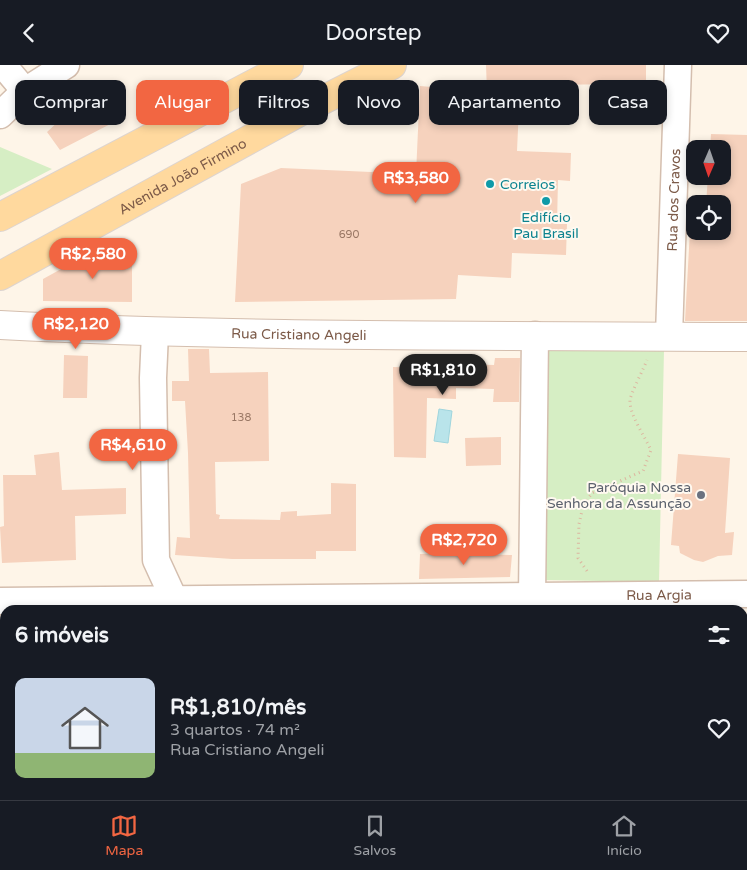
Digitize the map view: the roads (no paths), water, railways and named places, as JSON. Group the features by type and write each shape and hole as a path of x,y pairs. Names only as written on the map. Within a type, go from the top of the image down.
{"main road":[{"path":"0,217 289,65"},
{"name":"Avenida João Firmino","path":"0,275 305,109 392,65"}],"street":[{"path":"4,65 16,80"},
{"path":"42,80 66,65"},
{"name":"Rua dos Cravos","path":"669,336 678,65"},
{"path":"0,115 15,101"},
{"name":"Rua Cristiano Angeli","path":"0,325 155,333 460,337 535,335 747,337"},
{"path":"155,333 153,388 156,560 176,604"},
{"path":"533,604 535,335"},
{"name":"Rua Argia","path":"0,601 176,604 533,604 747,594"}],"water":[{"path":"439,409 452,411 448,443 434,441"}],"place":[{"name":"Correios","path":"490,184"},
{"name":"Edifício Pau Brasil","path":"546,201"},
{"name":"Paróquia Nossa Senhora da Assunção","path":"701,495"}]}
